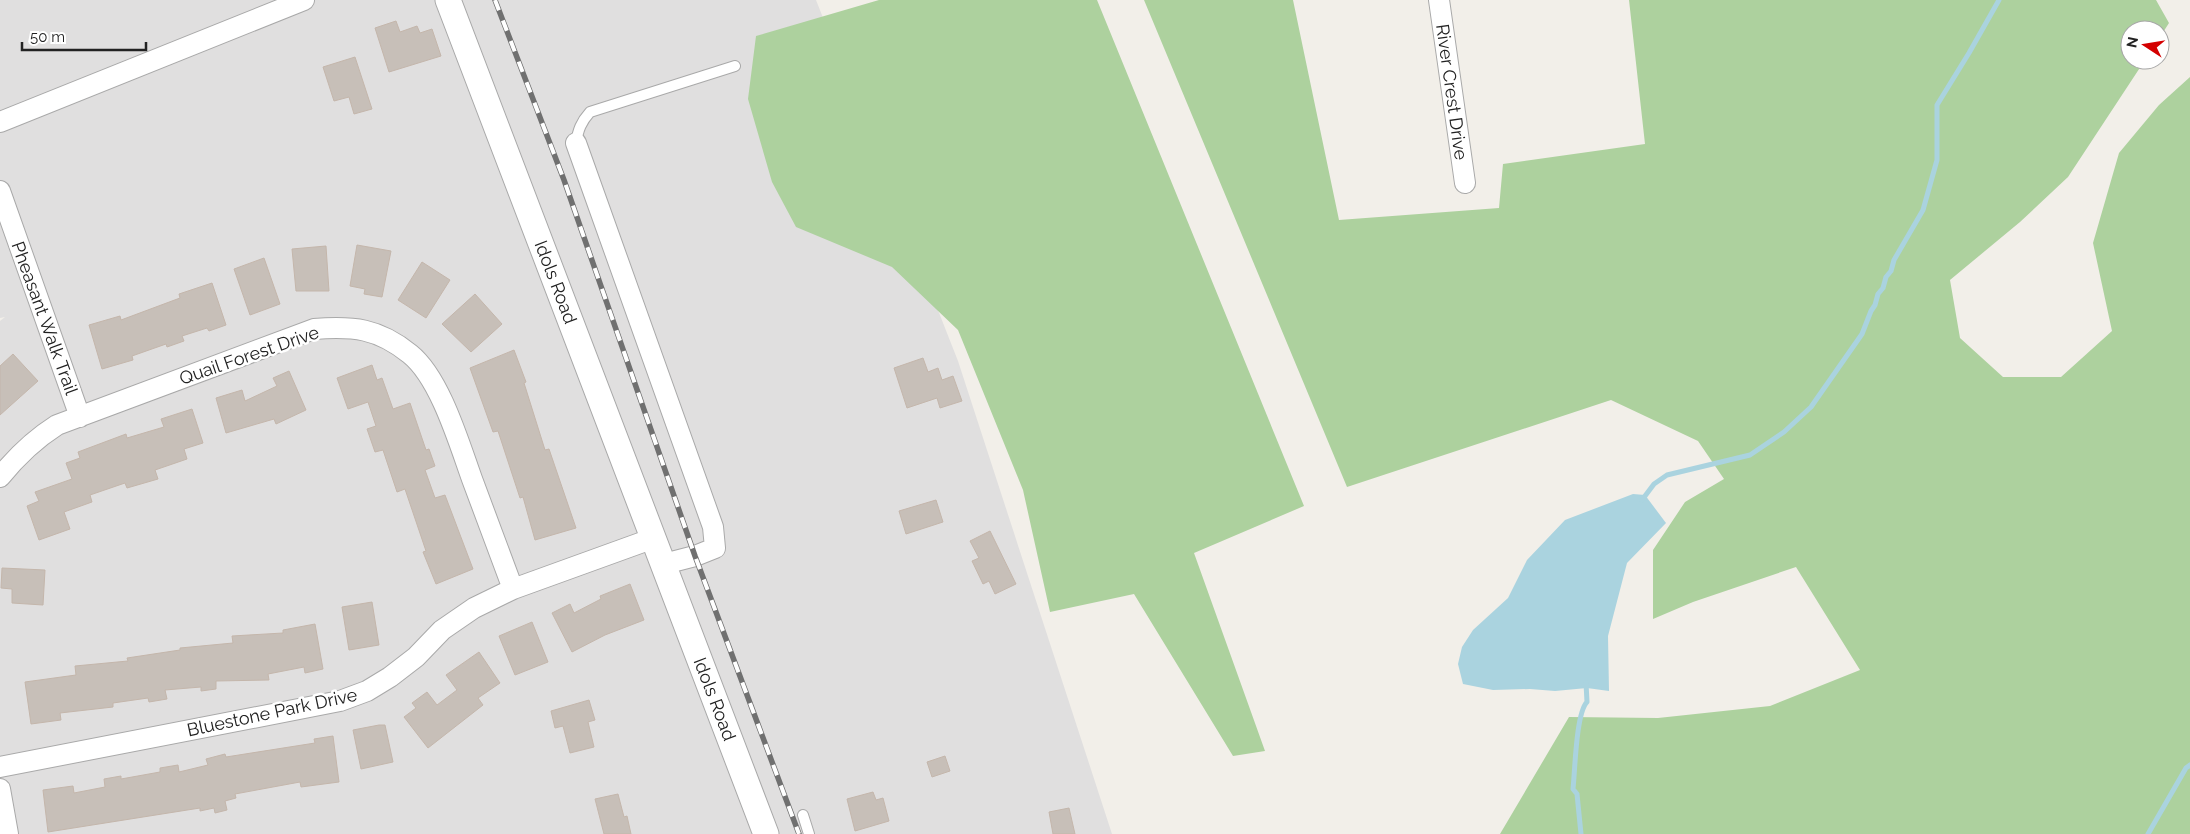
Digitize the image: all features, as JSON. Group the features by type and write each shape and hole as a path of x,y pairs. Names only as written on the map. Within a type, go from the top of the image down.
{"street":[{"path":"0,122 304,0"},
{"name":"Idols Road","path":"448,0 766,834"},
{"name":"River Crest Drive","path":"1439,0 1465,183"},
{"path":"576,143 713,527 715,548 696,556 664,564"},
{"name":"Pheasant Walk Trail","path":"0,191 80,416"},
{"name":"Quail Forest Drive","path":"0,477 17,456 38,437 57,425 314,328 346,327 369,330 392,341 412,355 428,375 458,440 513,589"},
{"name":"Bluestone Park Drive","path":"0,767 340,702 367,691 390,678 416,657 442,630 474,608 513,589 654,538"},
{"path":"0,789 8,834"}],"lane":[{"path":"576,143 578,130 590,112 736,66"},
{"path":"803,814 809,834"}],"shaded area":[{"path":"0,0 816,0 958,361 1112,834 0,834 0,321 5,317 0,318"}],"green space":[{"path":"879,0 1097,0 1304,506 1194,553 1265,751 1233,756 1134,594 1050,612 1023,490 958,330 892,267 796,227 772,182 748,99 756,36"},
{"path":"1144,0 1293,0 1339,220 1499,208 1503,164 1645,144 1629,0 2156,0 2167,20 2120,20 2120,70 2138,70 2068,177 2020,222 1950,280 1960,338 2003,377 2061,377 2112,331 2093,243 2119,153 2159,105 2190,77 2190,834 1500,834 1569,717 1658,718 1770,706 1860,670 1796,567 1693,602 1653,619 1653,550 1685,502 1724,479 1698,441 1611,400 1347,487"}],"water":[{"path":"1633,494 1645,495 1666,523 1627,563 1608,636 1609,691 1587,688 1555,691 1530,689 1493,690 1463,684 1458,664 1462,647 1473,630 1508,598 1527,560 1565,520"}],"building":[{"path":"396,21 400,32 417,26 420,33 432,29 441,56 389,72 375,28"},
{"path":"355,57 372,109 354,114 349,97 334,101 323,67"},
{"path":"357,245 391,251 382,297 364,294 365,289 350,286"},
{"path":"326,246 329,291 296,291 292,249"},
{"path":"264,258 280,304 250,315 234,269"},
{"path":"422,262 450,280 426,318 398,300"},
{"path":"212,283 226,325 209,331 207,328 182,336 184,341 167,347 166,344 132,356 133,360 102,369 89,325 120,316 121,320 180,298 179,294"},
{"path":"475,294 502,324 471,352 442,324"},
{"path":"514,350 526,382 524,383 545,450 549,449 576,528 535,540 523,497 520,498 498,431 493,432 470,368"},
{"path":"13,354 38,381 0,415 0,366"},
{"path":"923,358 928,372 938,368 942,380 953,376 962,401 940,408 937,398 907,408 894,368"},
{"path":"372,365 377,380 382,378 393,409 410,403 426,450 429,449 435,466 425,470 435,498 445,495 473,569 436,584 423,552 426,551 405,489 397,492 383,450 375,452 367,429 376,426 368,402 348,409 337,378"},
{"path":"289,371 306,410 276,424 274,419 226,433 216,398 242,390 245,401 277,386 273,378"},
{"path":"192,409 203,443 184,449 187,459 155,470 158,479 127,488 125,483 90,495 92,502 64,512 70,529 39,540 27,506 39,501 35,492 72,479 66,463 80,458 78,452 126,434 127,438 164,427 161,419"},
{"path":"936,500 943,522 906,534 899,511"},
{"path":"990,531 1016,584 995,594 989,581 983,584 972,561 979,558 970,541"},
{"path":"2,568 45,570 43,605 12,603 12,589 1,588"},
{"path":"630,584 644,620 605,635 572,652 552,613 570,604 574,613 601,599 600,596"},
{"path":"372,602 379,645 349,650 342,607"},
{"path":"532,622 548,662 515,675 499,636"},
{"path":"315,624 323,669 305,673 304,667 268,674 269,680 216,681 216,689 201,691 201,687 165,690 167,699 149,702 148,698 113,703 113,707 60,713 61,720 31,724 25,682 76,675 75,666 128,661 127,658 180,650 180,648 233,643 232,636 283,633 283,630"},
{"path":"479,652 500,683 478,698 483,705 428,748 404,717 416,708 412,703 427,692 437,705 457,690 446,675"},
{"path":"589,700 595,720 588,722 594,747 570,753 563,726 555,728 551,711"},
{"path":"385,725 393,762 361,769 353,730"},
{"path":"333,736 339,782 301,787 300,782 235,794 236,798 225,801 227,810 215,813 214,808 200,811 200,808 48,832 43,790 73,786 74,793 105,787 104,779 121,776 121,779 160,772 160,768 178,765 179,772 208,765 206,759 225,754 226,757 315,743 314,739"},
{"path":"945,756 950,771 932,777 927,762"},
{"path":"873,792 876,800 883,798 889,821 855,831 847,799"},
{"path":"618,794 624,817 627,816 631,834 604,834 595,799"},
{"path":"1069,808 1075,834 1053,834 1049,812"}],"waterway":[{"path":"1642,500 1654,484 1667,475 1750,455 1784,432 1811,407 1862,334 1878,294 1891,271 1894,260 1923,210 1937,160 1937,105 1999,0"},
{"path":"1581,834 1577,794 1573,789 1578,730 1583,708 1587,702 1586,683"},
{"path":"2148,834 2186,768 2190,765"}],"railway":[{"path":"495,0 564,180 695,556 799,834"}]}
